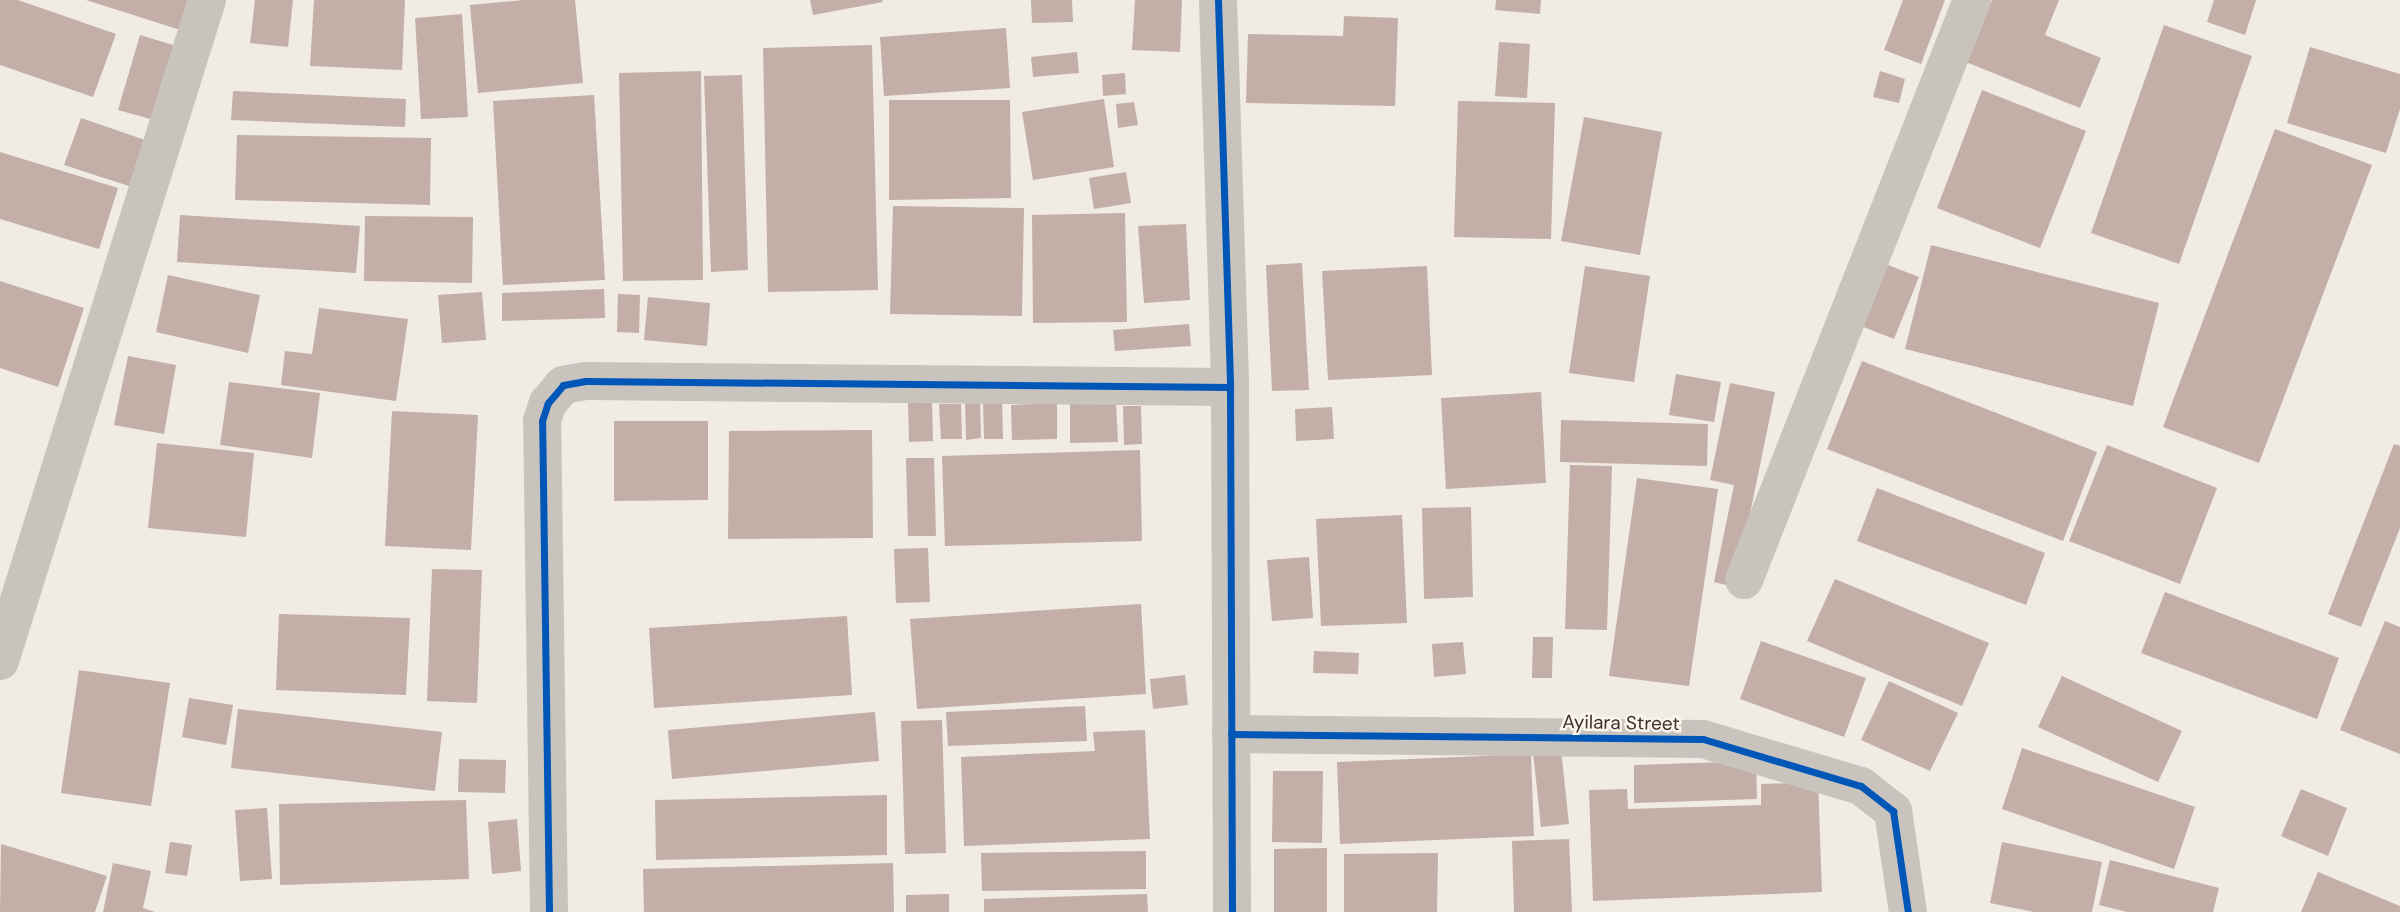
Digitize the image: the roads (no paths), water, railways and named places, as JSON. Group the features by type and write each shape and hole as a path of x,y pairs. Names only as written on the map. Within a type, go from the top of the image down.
{"street":[{"path":"0,660 207,0"},
{"path":"1218,0 1230,387 1232,912"},
{"path":"1744,580 1972,0"},
{"path":"549,912 542,421 548,403 563,385 600,381 1230,387"},
{"name":"Ayilara Street","path":"1231,734 1703,739 1861,786 1893,811 1908,912"}]}
